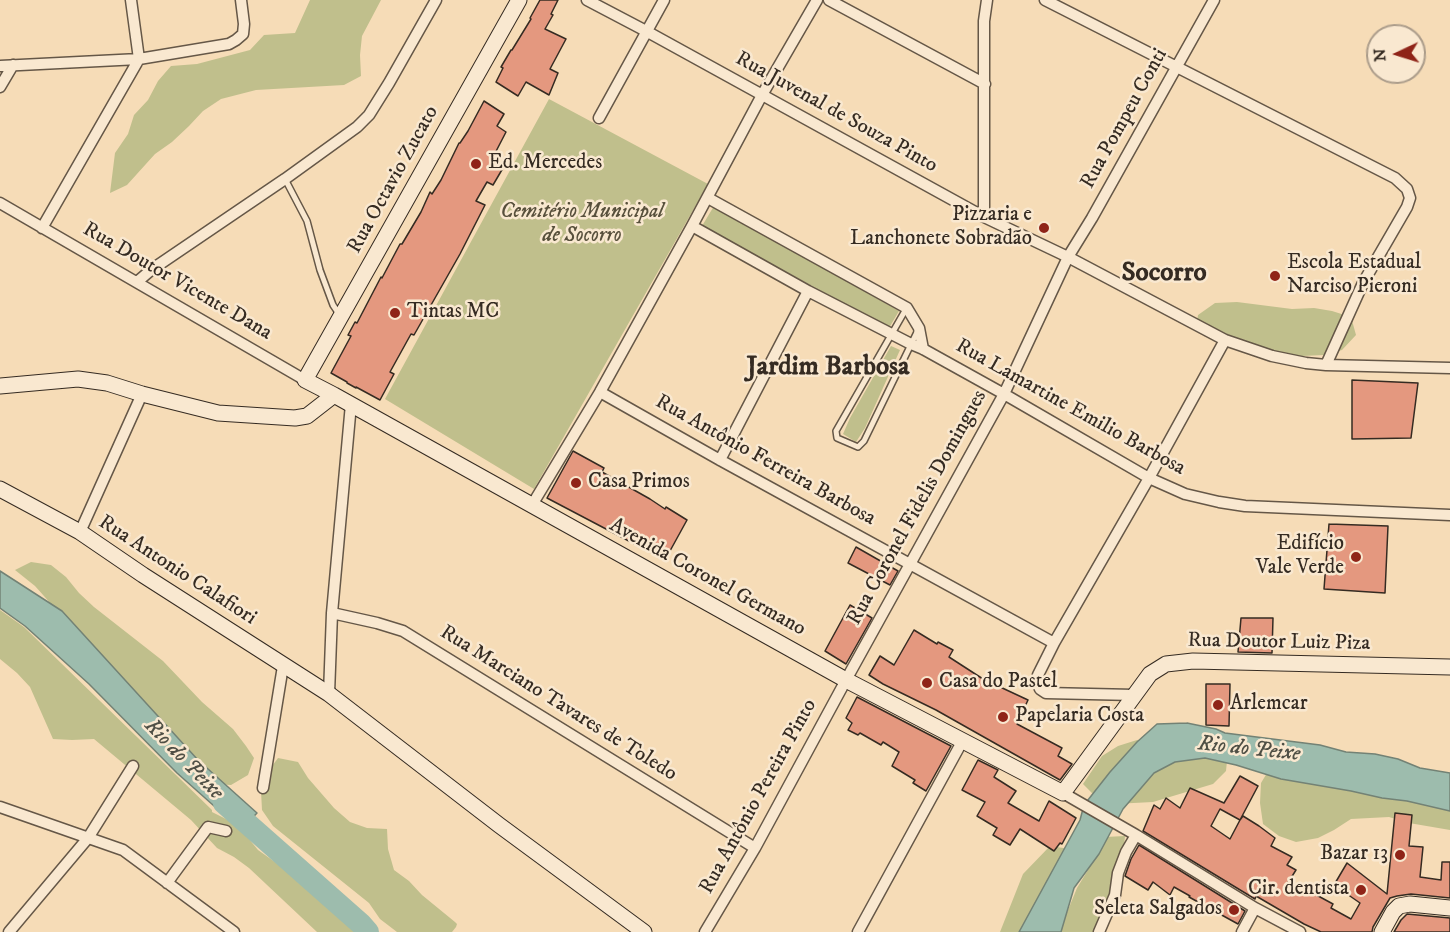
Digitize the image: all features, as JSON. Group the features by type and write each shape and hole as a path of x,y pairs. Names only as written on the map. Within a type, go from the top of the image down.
{"street":[{"path":"42,228 140,59 131,0"},
{"path":"0,66 140,59 229,44 243,34 241,0"},
{"path":"137,282 151,270 357,128 369,115 389,83 436,0"},
{"name":"Rua Octavio Zucato","path":"305,380 519,0"},
{"name":"Rua Juvenal de Souza Pinto","path":"587,0 984,217 1068,256 1225,340 1272,356 1306,363 1450,368"},
{"path":"599,118 664,0"},
{"path":"532,506 600,392 693,226 762,95 817,0"},
{"path":"829,0 985,84"},
{"path":"984,217 984,21 987,0"},
{"path":"1045,0 1395,178 1407,189 1410,198 1407,207 1363,283 1326,365"},
{"name":"Rua Pompeu Conti","path":"1068,256 1092,218 1214,0"},
{"path":"0,87 13,65"},
{"path":"708,198 907,308 919,328 923,349"},
{"name":"Rua Doutor Vicente Dana","path":"0,203 334,395"},
{"name":"Rua Lamartine Emilio Barbosa","path":"693,226 808,291 923,349 1149,478 1185,494 1245,506 1450,514"},
{"name":"Rua Coronel Fidelis Domingues","path":"846,680 1004,394 1068,256"},
{"path":"720,460 808,291"},
{"path":"1134,695 1046,693 1040,689 1037,682 1038,675 1225,340"},
{"path":"0,386 78,379 107,383 218,413 295,418 307,416 334,395"},
{"name":"Rua Antônio Ferreira Barbosa","path":"600,392 1054,643"},
{"path":"80,532 142,394"},
{"name":"Avenida Coronel Germano","path":"334,395 846,680 1067,795"},
{"path":"328,694 332,613 351,405"},
{"name":"Rua Antonio Calafiori","path":"0,489 80,532 328,694 644,932"},
{"name":"Rua Marciano Tavares de Toledo","path":"332,613 403,631 756,848"},
{"name":"Rua Doutor Luiz Piza","path":"1067,795 1134,695 1150,674 1166,664 1193,661 1450,667"},
{"path":"263,788 283,666"},
{"name":"Rua Antônio Pereira Pinto","path":"705,932 756,848 846,680"},
{"path":"858,932 963,740"},
{"path":"9,932 88,838 133,766"},
{"path":"1067,795 1134,833 1255,908 1300,932"},
{"path":"0,807 123,850 234,932"},
{"path":"167,884 208,827 226,831"},
{"path":"1099,932 1115,894 1118,873 1134,833"},
{"path":"1382,932 1393,912 1400,906 1410,903 1450,908"},
{"path":"1242,932 1255,908"}],"lane":[{"path":"285,179 307,221 320,270 341,318"},
{"path":"907,308 836,431 837,438 858,447 864,441 919,328"}],"green space":[{"path":"310,0 381,0 362,36 361,76 344,85 256,90 221,99 203,111 172,142 155,154 127,185 110,193 115,153 128,134 134,115 148,100 158,81 171,66 197,64 250,50 264,35 295,33"},
{"name":"Cemitério Municipal de Socorro","path":"549,99 708,184 534,489 385,399"},
{"path":"714,206 899,311 889,328 702,226"},
{"path":"1237,302 1332,311 1351,317 1356,335 1342,350 1324,355 1302,356 1284,354 1228,335 1210,333 1196,328 1198,315 1215,303"},
{"path":"891,346 900,350 865,428 856,442 843,434"},
{"path":"31,562 51,565 66,577 94,607 163,661 202,702 233,729 254,758 248,775 231,785 212,784 35,586 15,570"},
{"path":"0,610 24,627 212,812 230,821 258,850 337,906 337,909 354,917 368,932 317,932 249,868 217,848 191,820 94,739 53,739 30,687 0,659"},
{"path":"1195,736 1228,751 1226,771 1213,784 1153,802 1114,804 1097,798 1083,784 1102,756 1118,746 1137,740"},
{"path":"278,758 298,762 308,778 334,808 350,822 367,828 387,829 388,849 394,870 457,924 452,932 397,932 380,919 369,903 273,826 262,810 261,791 267,773"},
{"path":"1270,768 1450,795 1450,830 1389,817 1351,819 1318,838 1296,842 1279,836 1263,824 1260,803 1261,783"},
{"path":"1125,836 1123,856 1101,932 1059,932 1077,888 1088,870 1094,853 1105,837"},
{"path":"1050,846 1070,849 1036,932 1000,932 1023,874"}],"water":[{"path":"0,571 62,611 198,760 257,813 241,830 177,773 89,684 25,626 0,608"},
{"path":"1187,723 1225,733 1320,745 1346,752 1375,754 1398,759 1420,768 1450,773 1450,811 1407,801 1281,779 1205,758 1175,762 1154,773 1123,809 1099,854 1074,888 1061,932 1019,932 1080,820 1084,805 1110,772 1157,724"}],"building":[{"path":"540,0 558,0 545,29 566,39 550,69 558,73 549,95 526,82 518,96 496,82 503,68 501,67"},
{"path":"484,101 504,114 497,126 506,132 491,161 503,168 493,185 487,182 476,201 485,205 414,335 411,334 390,372 394,374 380,400 331,373 351,336 348,335 355,322 357,323 400,244 421,212 430,192 432,194 441,180 459,143"},
{"path":"1352,380 1418,383 1411,438 1352,439"},
{"path":"573,451 604,468 602,472 687,520 665,560 547,498"},
{"name":"Edifício Vale Verde","path":"1329,524 1388,526 1385,593 1324,589"},
{"path":"856,547 898,571 890,585 848,563"},
{"path":"850,605 872,618 846,664 825,651"},
{"path":"1241,618 1273,618 1272,653 1238,652"},
{"path":"914,630 937,644 938,642 953,650 949,657 983,679 1028,700 1017,724 1062,748 1058,756 1072,764 1060,780 869,675 880,656 894,665"},
{"name":"Arlemcar","path":"1206,684 1230,684 1229,726 1206,725"},
{"path":"857,697 951,746 926,791 913,783 915,780 892,766 899,752 883,742 881,745 860,733 858,735 848,730 852,723 846,718"},
{"path":"978,760 998,770 994,777 1016,791 1008,803 1039,821 1049,801 1076,818 1062,844 1060,843 1054,851 1020,829 1010,845 993,835 997,828 977,816 985,802 962,790"},
{"path":"1240,776 1258,786 1240,820 1243,816 1259,826 1275,838 1271,846 1292,857 1287,865 1296,870 1287,884 1308,894 1309,891 1333,904 1331,908 1351,919 1360,903 1334,885 1347,863 1387,894 1395,813 1412,815 1409,846 1423,847 1420,877 1441,880 1442,862 1450,862 1450,898 1411,894 1397,896 1390,898 1372,932 1321,932 1256,896 1255,899 1143,831 1154,805 1160,809 1166,798 1180,808 1190,788 1224,803","holes":["1220,809 1240,820 1230,839 1211,826"]},
{"path":"1139,845 1245,911 1238,924 1174,887 1170,895 1153,882 1148,890 1125,876"},
{"path":"1407,914 1450,918 1450,932 1394,932"}],"waterway":[{"name":"Rio do Peixe","path":"224,803 368,932"}],"place":[{"name":"Ed. Mercedes","path":"476,164"},
{"name":"Pizzaria e Lanchonete Sobradão","path":"1044,228"},
{"name":"Escola Estadual Narciso Pieroni","path":"1275,276"},
{"name":"Tintas MC","path":"395,313"},
{"name":"Casa Primos","path":"576,483"},
{"name":"Edifício Vale Verde","path":"1356,557"},
{"name":"Casa do Pastel","path":"927,683"},
{"name":"Arlemcar","path":"1218,705"},
{"name":"Papelaria Costa","path":"1003,717"},
{"name":"Bazar 13","path":"1400,855"},
{"name":"Cir. dentista","path":"1361,890"},
{"name":"Seleta Salgados","path":"1234,910"}],"district":[{"name":"Socorro","path":"1164,274"},
{"name":"Jardim Barbosa","path":"828,368"}]}
